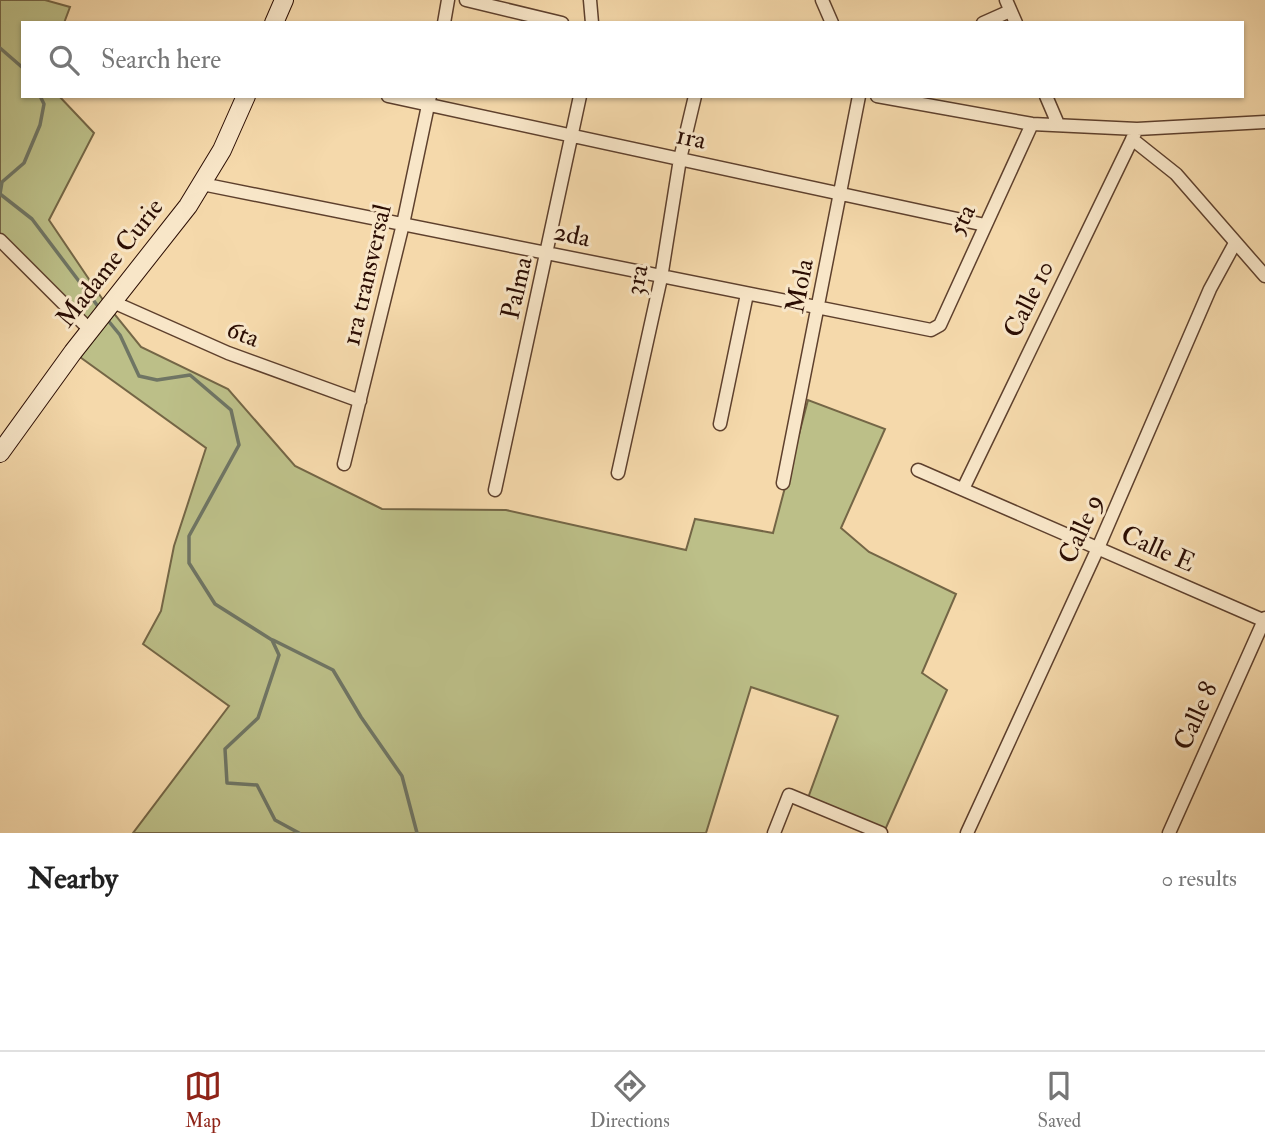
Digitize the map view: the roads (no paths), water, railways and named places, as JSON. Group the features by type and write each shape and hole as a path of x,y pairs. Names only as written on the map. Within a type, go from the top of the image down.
{"main road":[{"path":"276,21 284,0"},
{"name":"Madame Curie","path":"0,453 202,184 222,150 245,98"}],"street":[{"path":"444,21 448,0"},
{"path":"466,0 554,21"},
{"path":"590,0 592,21"},
{"path":"821,0 831,21"},
{"path":"988,21 1011,11"},
{"name":"1ra","path":"404,98 429,101 573,136 985,225"},
{"name":"Palma","path":"495,490 580,98"},
{"name":"3ra","path":"618,472 661,278 680,159 695,98"},
{"name":"Mola","path":"783,483 820,307 859,98"},
{"path":"888,98 1032,124 1058,124 1134,134 1265,122"},
{"path":"1047,98 1058,124"},
{"name":"1ra transversal","path":"344,464 403,224 429,101"},
{"name":"5ta","path":"931,330 940,325 1032,124"},
{"path":"1134,134 1177,174 1265,276"},
{"name":"Calle 10","path":"963,489 1134,134"},
{"name":"2da","path":"202,184 931,330"},
{"path":"0,240 102,315"},
{"name":"Calle 9","path":"967,833 1098,548 1210,289 1235,243"},
{"path":"720,424 747,293"},
{"name":"6ta","path":"102,315 228,353 360,401"},
{"name":"Calle E","path":"918,470 1265,620"},
{"name":"Calle 8","path":"1168,833 1265,620"},
{"path":"774,833 789,796 881,833"}],"waterway":[{"path":"0,48 21,66"},
{"path":"0,194 2,182 24,163 40,125 44,104 41,98"},
{"path":"0,194 32,219 100,309"},
{"path":"106,318 120,335 139,376 157,380 190,375 231,410 239,445 189,536 189,563 215,604 272,640 279,655 258,718 225,749 227,783 257,785 275,820 299,833"},
{"path":"273,640 333,670 361,717 402,776 417,833"}]}
